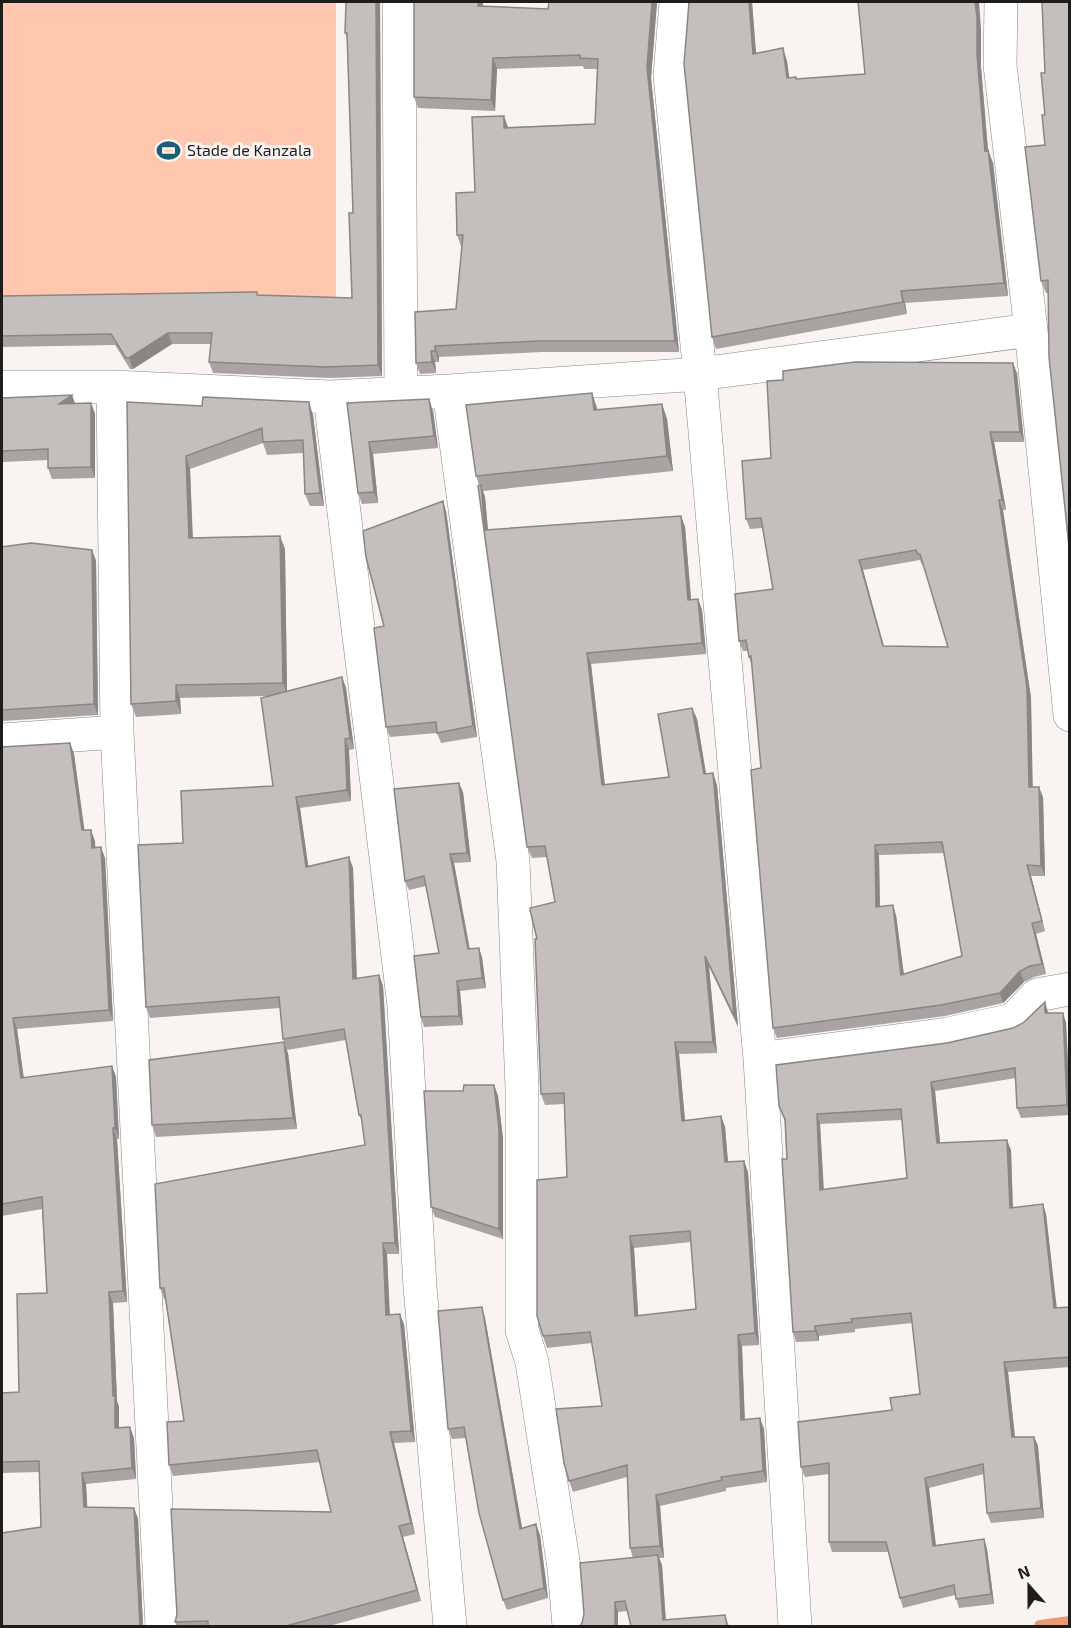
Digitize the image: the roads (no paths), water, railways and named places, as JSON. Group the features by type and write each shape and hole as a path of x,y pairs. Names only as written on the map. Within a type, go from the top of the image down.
{"street":[{"path":"399,2 401,393"},
{"path":"675,2 670,76 700,374 760,1059 795,1626"},
{"path":"1001,2 1000,65 1031,330 1070,715"},
{"path":"2,387 113,387 330,397 450,391 700,374 1031,330"},
{"path":"113,387 117,732 162,1626"},
{"path":"450,391 513,861 522,1088 522,1330 532,1362 564,1567 569,1626"},
{"path":"330,397 404,1006 420,1287 450,1626"},
{"path":"2,740 117,732"},
{"path":"760,1059 948,1034 1012,1020 1037,995 1070,989"}],"waterway":[{"path":"1040,1626 1070,1622"}],"place":[{"name":"Stade de Kanzala","path":"169,150"}]}
